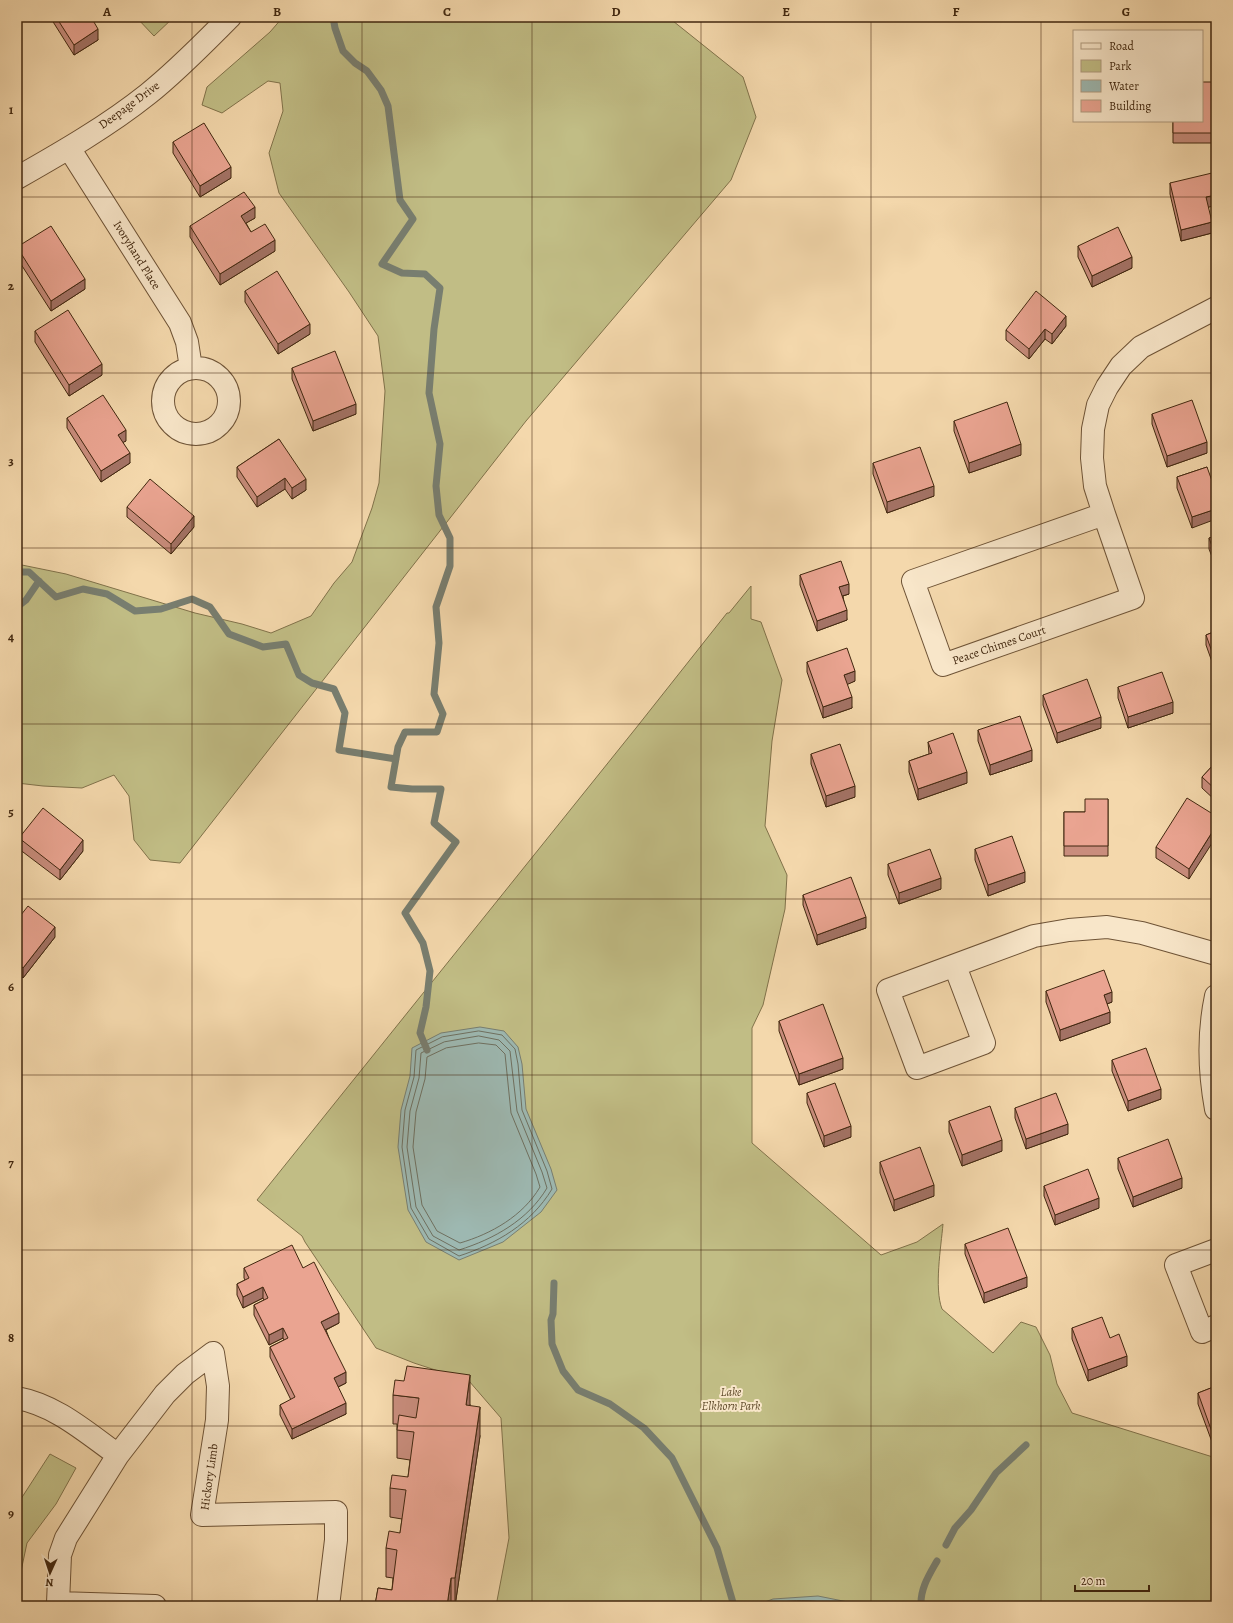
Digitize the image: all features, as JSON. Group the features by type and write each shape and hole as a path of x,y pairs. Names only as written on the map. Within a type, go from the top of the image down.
{"street":[{"name":"Deepage Drive","path":"17,178 69,148 148,94 196,51 230,17"},
{"name":"Ivoryhand Place","path":"69,148 180,323 187,342 191,368"},
{"name":"Peace Chimes Court","path":"1104,514 913,581 943,665 1133,598 1096,486 1092,458 1093,429 1098,405 1107,386 1121,366 1141,347 1216,308"},
{"path":"955,966 984,1044 917,1068 888,990 1034,936 1069,930 1107,927 1142,933 1216,954"},
{"path":"1216,996 1210,1041 1211,1080 1216,1109"},
{"path":"1216,1250 1176,1265 1202,1332 1216,1326"},
{"name":"Hickory Limb","path":"155,1606 58,1603 60,1554 66,1538 118,1455 165,1394 185,1374 213,1353 218,1386 217,1420 202,1515 336,1512 336,1540 328,1606"},
{"path":"17,1398 30,1400 49,1408 66,1418 118,1455"}],"green space":[{"path":"136,17 174,17 154,36"},
{"path":"283,17 668,17 743,77 756,117 731,180 526,421 180,863 150,860 134,840 129,796 114,775 82,788 17,783 17,564 66,574 195,613 242,624 271,633 311,616 334,583 352,562 372,508 379,483 385,391 378,336 349,292 279,193 269,153 283,111 280,83 268,81 222,113 202,105 207,87 270,32"},
{"name":"Lake Elkhorn Park","path":"751,586 751,619 761,622 782,680 772,741 765,826 787,875 785,909 763,1005 752,1028 752,1143 881,1255 917,1242 943,1224 938,1279 938,1290 942,1309 993,1353 1021,1322 1036,1327 1050,1355 1057,1384 1072,1413 1216,1458 1216,1606 496,1606 509,1538 501,1418 469,1381 414,1363 376,1348 302,1236 257,1200 727,613 729,613"},
{"path":"50,1454 76,1468 56,1504 27,1543 17,1590 17,1505"}],"water":[{"path":"480,1027 504,1031 518,1047 522,1064 526,1109 551,1169 557,1190 541,1212 503,1242 459,1260 426,1242 408,1210 398,1147 401,1110 410,1076 412,1048 441,1033"},
{"path":"818,1596 862,1606 754,1606 773,1599"}],"building":[{"path":"56,17 91,17 98,29 74,45"},
{"path":"1203,82 1215,82 1216,133 1173,133 1173,122 1203,122"},
{"path":"204,123 231,167 200,186 173,142"},
{"path":"1212,173 1216,195 1206,197 1212,222 1181,230 1170,183"},
{"path":"244,192 255,207 241,216 251,232 265,224 275,240 220,274 190,226"},
{"path":"51,226 85,279 51,301 17,247"},
{"path":"1118,227 1132,257 1092,276 1078,246"},
{"path":"277,271 310,324 278,344 245,291"},
{"path":"1036,291 1066,316 1052,334 1045,329 1029,349 1006,330"},
{"path":"68,310 102,364 69,385 35,331"},
{"path":"335,351 356,404 313,421 292,368"},
{"path":"103,395 126,430 118,435 130,453 101,471 67,418"},
{"path":"1192,400 1207,442 1167,456 1152,414"},
{"path":"1007,402 1021,444 969,463 954,421"},
{"path":"279,439 306,479 292,488 285,478 257,497 237,467"},
{"path":"920,447 934,486 887,502 873,463"},
{"path":"1207,467 1216,492 1216,509 1192,517 1177,477"},
{"path":"150,479 194,516 171,544 127,507"},
{"path":"1216,536 1216,557 1209,538"},
{"path":"841,561 849,584 839,587 847,610 817,621 800,575"},
{"path":"1216,631 1216,663 1206,635"},
{"path":"847,648 855,671 844,675 852,697 823,707 807,662"},
{"path":"1162,672 1173,702 1128,717 1118,687"},
{"path":"1087,679 1101,717 1057,733 1043,695"},
{"path":"1020,716 1032,750 990,765 978,730"},
{"path":"953,733 967,772 918,789 909,761 932,753 928,742"},
{"path":"840,744 855,786 826,796 811,754"},
{"path":"1216,762 1216,790 1202,777"},
{"path":"1187,798 1216,816 1216,826 1189,869 1156,847"},
{"path":"1085,799 1108,799 1108,846 1064,846 1064,812 1085,812"},
{"path":"43,808 83,840 60,870 19,838"},
{"path":"1012,836 1025,872 988,885 975,849"},
{"path":"930,849 941,878 899,893 888,864"},
{"path":"851,877 866,917 817,935 803,895"},
{"path":"28,906 55,927 23,968 17,963 17,920"},
{"path":"1104,970 1112,992 1104,995 1110,1012 1060,1030 1046,991"},
{"path":"823,1004 843,1058 799,1074 779,1021"},
{"path":"1146,1048 1161,1089 1128,1101 1112,1060"},
{"path":"835,1083 851,1126 824,1136 807,1093"},
{"path":"1056,1093 1068,1124 1026,1139 1015,1108"},
{"path":"990,1106 1002,1140 962,1155 949,1121"},
{"path":"1168,1139 1182,1178 1133,1197 1118,1158"},
{"path":"920,1147 934,1185 894,1200 880,1162"},
{"path":"1088,1169 1099,1198 1055,1215 1044,1186"},
{"path":"1008,1228 1027,1277 984,1293 965,1244"},
{"path":"292,1245 303,1268 314,1262 339,1313 321,1322 346,1372 334,1378 346,1403 292,1429 280,1405 295,1397 270,1347 288,1338 283,1328 269,1335 254,1305 268,1298 263,1287 243,1297 237,1284 249,1278 244,1268"},
{"path":"1102,1317 1110,1338 1119,1334 1127,1356 1088,1370 1072,1328"},
{"path":"407,1366 470,1375 466,1405 480,1407 455,1578 451,1578 447,1606 375,1605 378,1588 392,1590 397,1550 386,1548 389,1531 400,1533 406,1490 390,1488 392,1475 408,1477 414,1432 397,1430 399,1415 416,1418 419,1398 393,1395 395,1380 404,1381"},
{"path":"1216,1386 1216,1430 1212,1432 1198,1393"}],"waterway":[{"path":"333,17 343,51 355,63 367,71 381,90 388,106 400,200 413,219 382,264 402,273 425,274 440,288 434,329 429,393 440,444 436,486 439,515 450,538 450,566 436,607 439,643 434,694 443,714 437,732 405,732 398,747 391,787 441,789 434,823 456,842 405,913 423,943 430,971 426,1007 420,1033 427,1050"},
{"path":"17,572 29,572 56,597 83,589 107,594 135,611 161,609 192,599 210,607 229,634 263,647 286,644 299,675 312,683 334,689 345,713 339,750 396,759"},
{"path":"17,607 26,600 39,581"},
{"path":"554,1283 553,1314 551,1320 552,1344 563,1371 578,1390 610,1404 644,1428 672,1458 717,1548 734,1606"},
{"path":"946,1545 955,1528 971,1510 996,1473 1026,1445"},
{"path":"921,1606 924,1588 937,1561"}]}
